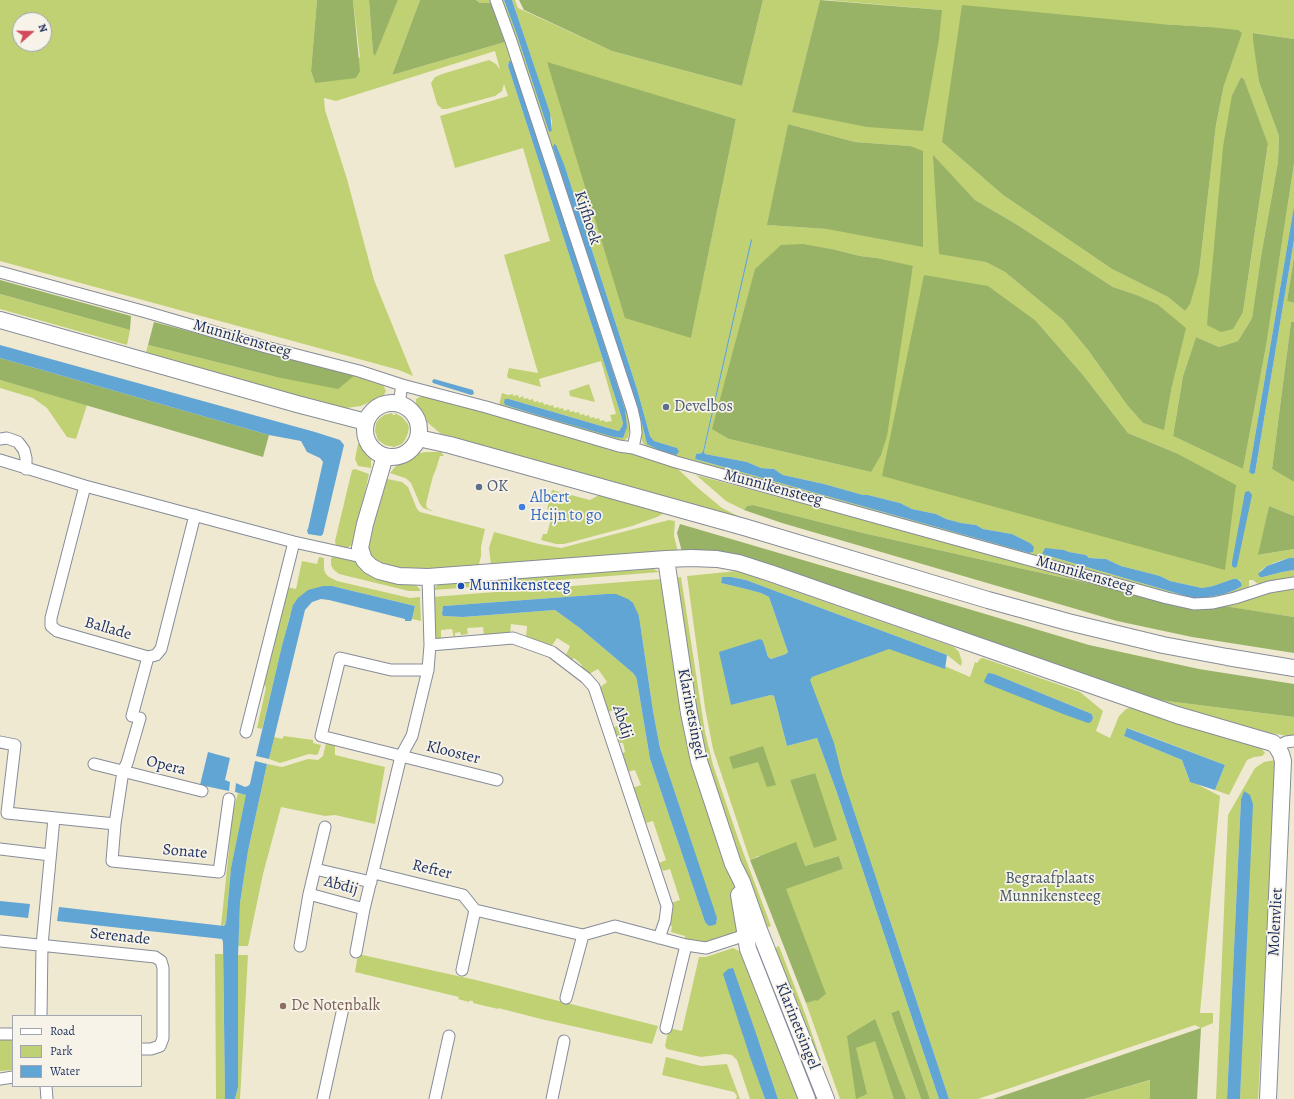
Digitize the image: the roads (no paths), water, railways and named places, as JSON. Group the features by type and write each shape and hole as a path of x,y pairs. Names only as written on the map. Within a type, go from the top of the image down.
{"street":[{"name":"Kijfhoek","path":"496,0 514,48 632,409 636,433 633,448"},
{"name":"Munnikensteeg","path":"0,272 1167,598 1194,604 1213,603 1235,598 1269,587 1294,583"},
{"path":"0,320 366,422"},
{"path":"399,403 402,385"},
{"path":"385,403 399,403 410,409 414,414 419,426 418,438 414,446 401,456 385,456 377,452 368,443 365,430 366,422 373,410 379,406 385,403"},
{"path":"0,439 7,438 18,442 24,450 26,469"},
{"path":"418,438 450,445 605,487 995,602 1080,625 1163,645 1294,668"},
{"path":"385,456 361,542 362,557 370,566 379,571 399,576 428,577 666,559 717,559 747,565 1119,696 1205,724 1266,740 1277,747 1286,742 1294,741"},
{"path":"0,460 85,486 294,542 362,557"},
{"name":"Ballade","path":"85,486 51,618 51,626 57,631 148,657 156,655 161,649 195,515"},
{"path":"246,732 294,542"},
{"name":"Klarinetsingel","path":"666,559 693,734 702,771 734,864 742,882 752,933 826,1099"},
{"name":"Abdij","path":"356,952 364,909 373,877 401,756 412,736 428,670 430,645 428,577"},
{"name":"Abdij","path":"430,645 513,638 552,652 586,678 594,688 667,906 665,921 659,938"},
{"name":"Opera","path":"123,771 127,763 148,657"},
{"path":"401,756 321,736 340,658 391,670 428,670"},
{"path":"0,742 14,745 7,813 115,824"},
{"name":"Molenvliet","path":"1268,1099 1284,761 1277,747"},
{"name":"Klooster","path":"401,756 498,780"},
{"name":"Opera","path":"94,764 202,791"},
{"name":"Sonate","path":"123,771 115,824 112,861 219,872 229,799"},
{"path":"41,1015 42,945 54,818"},
{"name":"Abdij","path":"300,946 309,894 325,827"},
{"path":"0,849 50,854"},
{"name":"Abdij","path":"315,869 373,877"},
{"name":"Refter","path":"373,877 463,895 475,910"},
{"name":"Abdij","path":"309,894 364,909"},
{"path":"462,970 475,910 583,935 615,926 686,945 706,948 752,933"},
{"name":"Klarinetsingel","path":"752,933 748,949 806,1099"},
{"path":"566,998 583,935"},
{"path":"0,941 42,945"},
{"name":"Serenade","path":"42,945 155,957 162,961 163,1038 160,1046 151,1049 142,1049"},
{"path":"666,1028 686,945"},
{"path":"323,1099 343,1008"},
{"path":"0,1034 12,1034"},
{"path":"435,1099 449,1036"},
{"path":"552,1099 564,1042"},
{"path":"0,1079 12,1078"},
{"path":"46,1087 47,1099"}],"water":[{"path":"504,0 512,0 550,113 552,131 549,132"},
{"path":"509,61 512,62 532,120 544,162 625,409 627,427 623,438 614,437 544,417 505,405 504,402 505,399 509,399 619,431 623,423 508,66"},
{"path":"554,144 556,145 565,167 637,389 650,436 654,441 677,448 679,452 676,455 659,450 647,444 640,416 576,222 553,147"},
{"path":"1294,206 1294,240 1255,473 1252,474 1249,472"},
{"path":"751,239 704,452 705,454 747,462 761,468 774,469 783,475 900,503 912,509 936,514 946,519 961,523 976,525 983,529 1012,534 1030,543 1034,547 1033,552 1029,553 695,459 696,454 702,453 703,451"},
{"path":"0,345 340,440 344,445 323,534 321,536 308,534 307,530 323,462 320,458 307,452 301,441 269,435 0,358"},
{"path":"434,379 473,390 474,394 471,395 433,383 432,381"},
{"path":"1249,491 1252,495 1237,566 1235,568 1232,566 1232,562 1245,492"},
{"path":"1045,548 1064,550 1086,555 1089,558 1106,559 1121,566 1160,576 1170,581 1202,588 1233,579 1237,579 1241,582 1242,586 1224,594 1204,598 1193,598 1042,554"},
{"path":"1289,558 1294,558 1294,570 1263,577 1260,577 1258,574 1267,566"},
{"path":"722,577 746,580 947,655 945,669 889,649 812,677 810,680 834,743 842,775 949,1099 939,1099 836,790 817,738 787,746 774,696 771,695 731,705 719,652 760,639 763,641 768,657 771,659 788,652 769,597 761,593 721,583"},
{"path":"323,586 332,586 415,606 412,619 411,621 405,621 405,619 329,600 321,599 312,602 305,610 269,759 256,756 293,605 298,598 308,590"},
{"path":"616,594 628,599 633,603 639,616 660,748 717,918 716,924 714,925 709,926 705,922 650,759 637,681 633,673 581,629 555,610 463,617 443,616 442,614 443,606"},
{"path":"988,673 994,674 1092,714 1093,718 1091,722 1088,723 985,683 984,681"},
{"path":"1127,728 1225,765 1215,790 1190,782 1182,760 1124,736"},
{"path":"208,752 230,758 225,780 230,782 229,791 200,785"},
{"path":"255,761 267,764 248,851 240,903 238,956 238,1087 235,1099 225,1099 222,939 57,921 59,907 224,926 226,923 231,868 246,795 235,792 236,783 245,787 250,784"},
{"path":"1244,791 1250,795 1253,804 1240,1099 1227,1099 1241,799"},
{"path":"0,901 30,904 28,918 0,915"},
{"path":"733,968 778,1099 765,1099 750,1057 723,974 728,969"}],"place":[{"name":"Develbos","path":"666,407"},
{"name":"OK","path":"479,487"},
{"name":"Albert Heijn to go","path":"522,507"},
{"name":"Munnikensteeg","path":"461,586"},
{"name":"De Notenbalk","path":"283,1006"}],"park label":[{"name":"Begraafplaats Munnikensteeg","path":"1050,888"}]}
